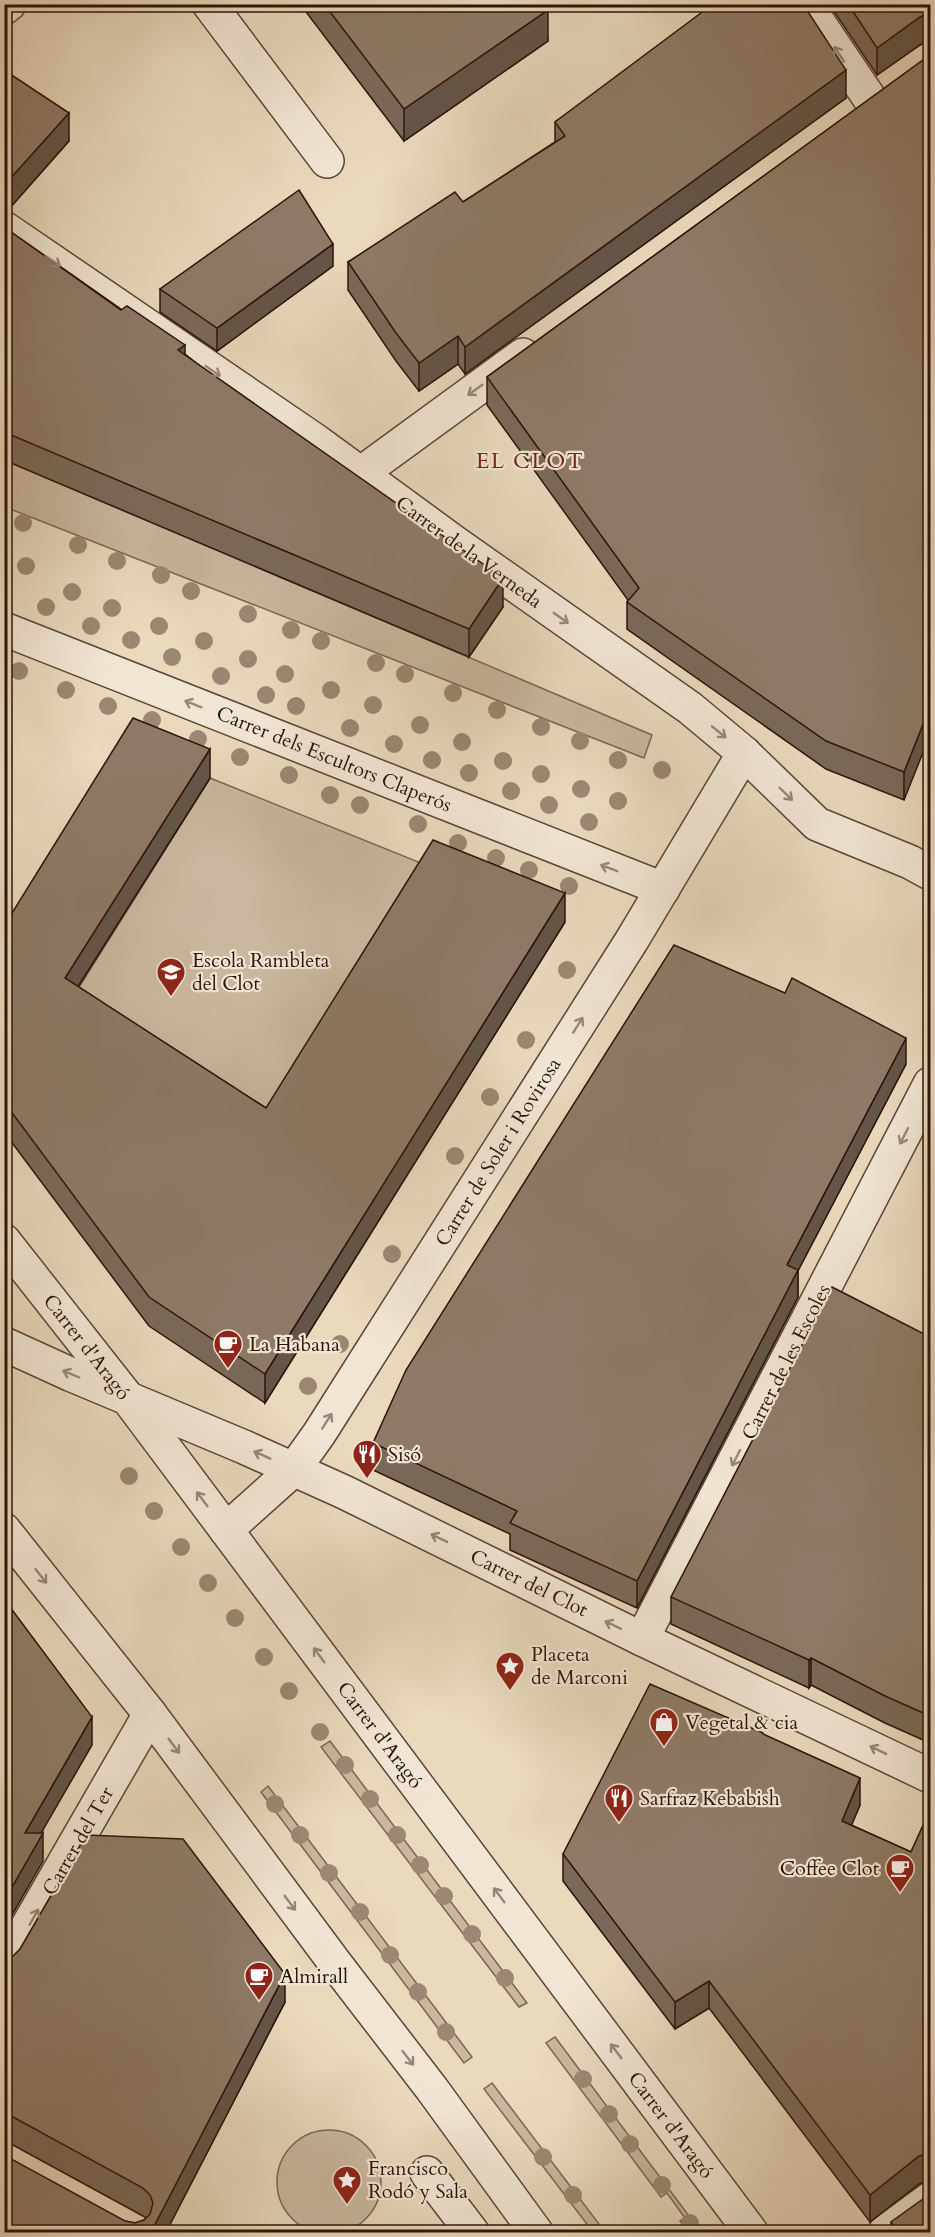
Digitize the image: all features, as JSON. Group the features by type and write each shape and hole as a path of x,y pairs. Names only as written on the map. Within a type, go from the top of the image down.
{"street":[{"path":"4,8 9,4"},
{"path":"209,4 327,161"},
{"path":"806,4 872,102"},
{"name":"Carrer de la Verneda","path":"4,228 360,474 690,708 744,753 818,824 910,862 930,873"},
{"path":"360,474 545,339"},
{"name":"Carrer dels Escultors Claperós","path":"4,629 663,889"},
{"name":"Carrer de Soler i Rovirosa","path":"226,1530 294,1469 319,1434 663,889 744,753"},
{"name":"Carrer de les Escoles","path":"642,1639 930,1084"},
{"name":"Carrer d'Aragó","path":"4,1241 126,1396 751,2232"},
{"name":"Carrer del Clot","path":"4,1344 379,1508 642,1639 930,1776"},
{"path":"4,1530 150,1714 432,2089 536,2232"},
{"name":"Carrer del Ter","path":"4,1967 150,1714"},
{"path":"427,2173 472,2232"},
{"path":"885,2232 930,2199"}],"shaded area":[{"path":"4,460 652,735 644,758 5,507"},
{"path":"210,778 421,863 255,1130 66,1008"},
{"path":"330,1741 527,2003 519,2007 321,1747"},
{"path":"268,1786 472,2057 464,2063 261,1792"},
{"path":"555,2037 701,2232 696,2232 692,2228 687,2231 680,2221 685,2218 667,2193 661,2197 546,2043"},
{"path":"492,2083 605,2232 593,2232 484,2089"},
{"path":"329,2130 349,2134 366,2145 377,2162 381,2182 377,2202 366,2219 349,2230 329,2234 309,2230 292,2219 281,2202 277,2182 281,2162 292,2145 309,2134"}],"building":[{"path":"324,4 544,4 548,10 404,109"},
{"path":"713,4 723,4 726,9 732,4 803,4 846,70 465,347 458,336 419,363 348,262 455,192 463,202 565,136 555,122"},
{"path":"848,4 930,4 930,14 920,17 877,48"},
{"path":"930,55 930,707 904,772 826,741 627,602 639,588 487,377"},
{"path":"4,70 69,113 8,181 4,182"},
{"path":"299,190 333,244 217,328 160,289"},
{"path":"4,227 121,310 127,306 185,345 178,350 503,578 469,629 4,432"},
{"path":"133,718 210,749 65,978 266,1108 433,840 565,893 265,1374 149,1297 4,1102 4,926"},
{"path":"674,945 785,993 792,978 906,1038 787,1265 798,1270 637,1581 510,1523 517,1511 373,1443 406,1370"},
{"path":"832,1287 930,1337 930,1716 811,1658 809,1660 671,1597"},
{"path":"4,1599 92,1717 25,1833 43,1833 4,1901"},
{"path":"650,1684 860,1778 842,1821 911,1852 930,1810 930,2154 919,2156 870,2195 709,1981 675,2002 563,1854"},
{"path":"86,1835 183,1839 285,1974 151,2232 4,2232 4,2155 125,2221 135,2223 144,2220 150,2214 153,2203 150,2195 143,2188 4,2114 4,1958 13,1956 20,1949"},
{"path":"930,2194 930,2232 893,2232 897,2230 891,2222"}],"place":[{"name":"Escola Rambleta del Clot","path":"171,998"},
{"name":"La Habana","path":"228,1370"},
{"name":"Sisó","path":"367,1480"},
{"name":"Placeta de Marconi","path":"510,1692"},
{"name":"Vegetal & cia","path":"664,1748"},
{"name":"Sarfraz Kebabish","path":"619,1824"},
{"name":"Coffee Clot","path":"900,1894"},
{"name":"Almirall","path":"259,2002"},
{"name":"Francisco Rodó y Sala","path":"347,2206"}],"district":[{"name":"EL CLOT","path":"530,461"}]}
